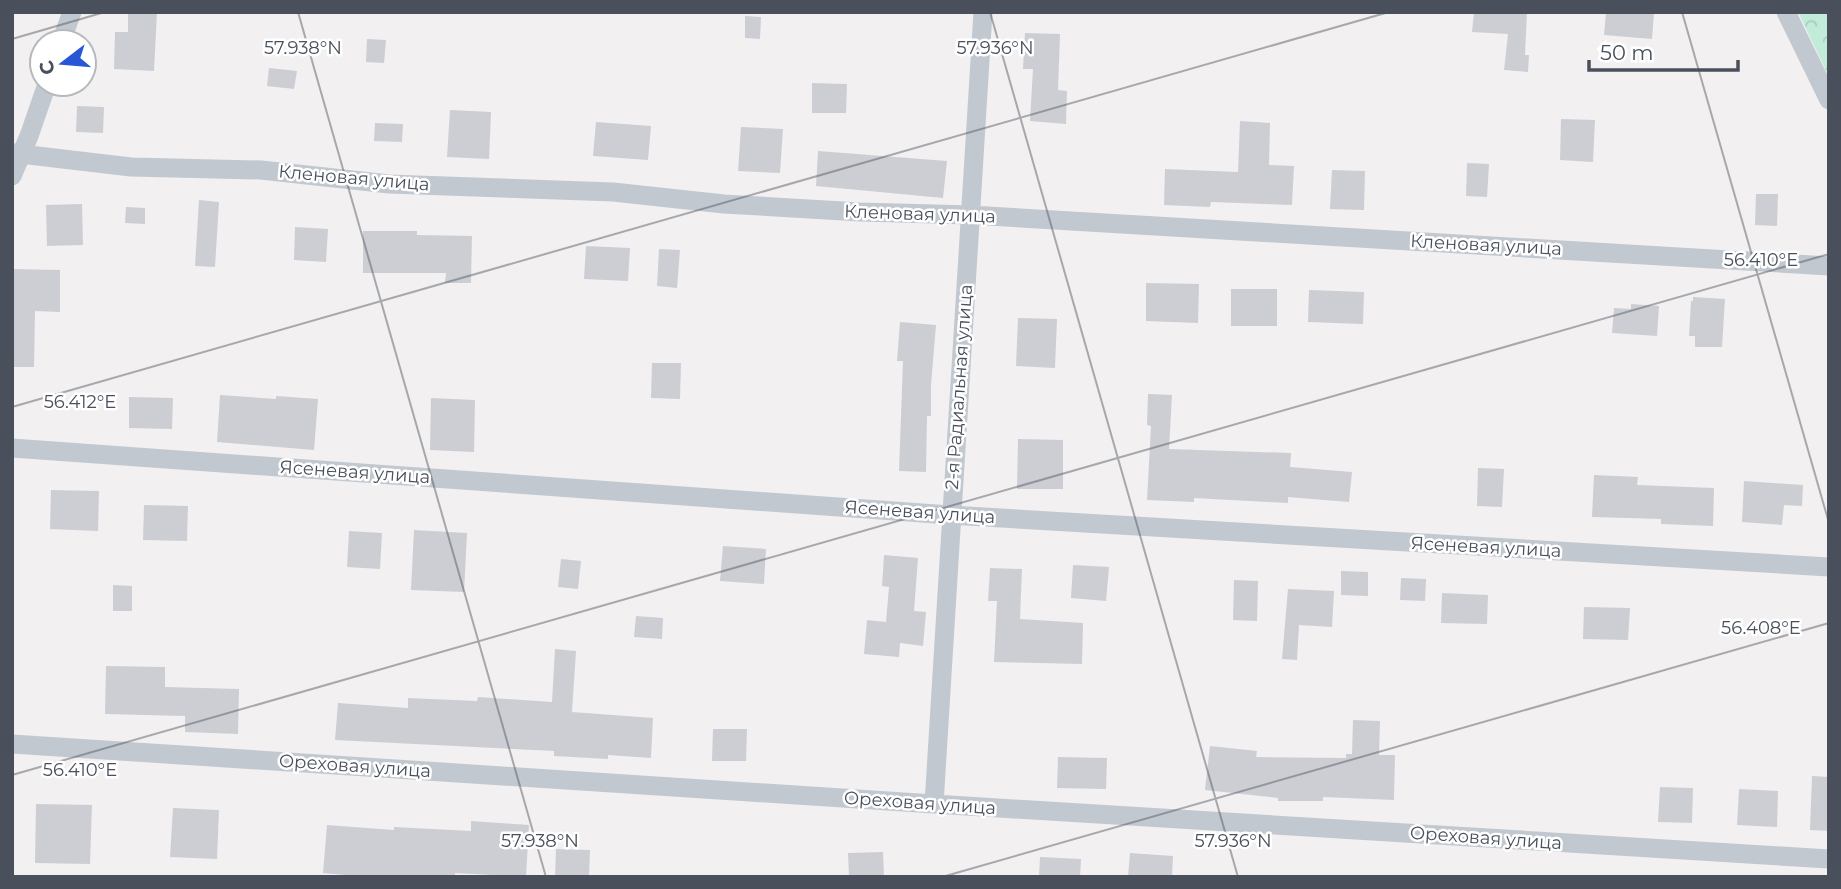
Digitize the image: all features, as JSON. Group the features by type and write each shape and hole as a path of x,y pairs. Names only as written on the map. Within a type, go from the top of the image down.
{"street":[{"name":"2-я Радиальная улица","path":"934,804 983,12"},
{"path":"1786,12 1829,100"},
{"path":"12,176 17,153 41,98"},
{"name":"Кленовая улица","path":"17,153 131,167 261,170 390,184 612,191 724,204 971,215 1829,266"},
{"name":"Ясеневая улица","path":"12,448 950,515 1829,567"},
{"name":"Ореховая улица","path":"12,744 1829,859"}],"green space":[{"path":"1798,12 1829,12 1829,77"}],"building":[{"path":"128,12 157,12 154,71 114,69 115,32 128,32"},
{"path":"1474,12 1527,12 1525,55 1529,55 1528,72 1504,70 1508,34 1472,32"},
{"path":"1606,12 1654,13 1652,39 1604,35"},
{"path":"745,16 761,17 760,39 745,38"},
{"path":"1025,33 1060,34 1058,90 1067,91 1066,124 1030,121 1033,69 1023,69"},
{"path":"367,39 386,40 384,63 366,62"},
{"path":"269,68 297,71 294,89 267,86"},
{"path":"812,83 847,84 846,113 812,113"},
{"path":"77,106 104,107 103,133 76,132"},
{"path":"450,110 491,112 489,159 447,157"},
{"path":"1561,119 1595,120 1593,162 1560,160"},
{"path":"1240,121 1270,123 1269,165 1294,166 1292,205 1211,202 1210,207 1164,205 1165,169 1238,172"},
{"path":"596,122 651,126 648,160 593,156"},
{"path":"375,123 403,124 402,142 374,141"},
{"path":"741,127 783,129 780,173 738,171"},
{"path":"818,151 947,161 943,198 816,186"},
{"path":"1467,163 1489,164 1487,197 1466,196"},
{"path":"1332,170 1365,171 1364,210 1330,209"},
{"path":"1756,194 1778,194 1777,226 1755,225"},
{"path":"199,200 219,202 215,267 195,266"},
{"path":"82,204 83,245 47,246 46,205"},
{"path":"126,207 145,208 145,224 125,223"},
{"path":"295,227 328,229 326,262 294,260"},
{"path":"363,231 417,231 417,235 472,236 471,283 445,283 446,273 363,273"},
{"path":"586,246 630,248 628,281 584,279"},
{"path":"659,249 680,250 677,288 657,286"},
{"path":"12,269 60,270 60,312 35,311 34,367 12,367"},
{"path":"1146,283 1199,284 1198,323 1146,321"},
{"path":"1231,289 1277,289 1277,326 1231,326"},
{"path":"1309,290 1364,292 1363,324 1308,322"},
{"path":"1693,297 1725,299 1722,347 1695,347 1695,336 1689,336"},
{"path":"1631,304 1659,306 1657,336 1612,333 1614,308 1631,309"},
{"path":"1018,318 1057,319 1055,368 1016,366"},
{"path":"900,322 936,325 931,416 927,416 926,472 899,471 903,361 897,361"},
{"path":"652,363 681,363 680,399 651,398"},
{"path":"1148,394 1172,395 1169,449 1291,453 1290,467 1352,472 1349,502 1288,497 1288,503 1194,498 1194,502 1147,500 1151,426 1147,425"},
{"path":"220,395 318,399 314,450 217,442"},
{"path":"129,397 173,398 172,429 129,428"},
{"path":"431,398 475,400 474,452 430,450"},
{"path":"1018,439 1063,440 1063,489 1017,489"},
{"path":"1478,468 1504,469 1502,507 1477,506"},
{"path":"1594,475 1638,477 1637,485 1714,488 1713,526 1661,524 1661,519 1592,517"},
{"path":"1744,481 1803,485 1802,506 1784,505 1782,525 1742,522"},
{"path":"51,490 99,491 98,531 50,529"},
{"path":"144,505 188,506 187,541 143,540"},
{"path":"414,530 467,533 464,592 411,590"},
{"path":"349,531 382,533 380,569 347,567"},
{"path":"723,546 766,549 764,584 720,581"},
{"path":"884,555 918,558 914,611 926,612 923,646 900,643 899,657 864,654 867,620 886,622 889,587 882,586"},
{"path":"561,559 581,561 578,589 558,587"},
{"path":"1073,565 1109,567 1106,601 1071,598"},
{"path":"990,568 1022,569 1020,619 1083,623 1082,664 994,662 997,601 988,601"},
{"path":"1341,571 1368,572 1368,596 1341,595"},
{"path":"1401,578 1426,579 1425,601 1400,600"},
{"path":"1234,580 1258,581 1257,621 1233,620"},
{"path":"113,585 132,586 132,611 113,611"},
{"path":"1288,589 1334,591 1332,627 1299,625 1297,660 1282,659"},
{"path":"1442,593 1488,595 1487,624 1441,623"},
{"path":"1584,607 1630,608 1628,640 1583,639"},
{"path":"636,616 663,618 662,639 634,637"},
{"path":"555,649 576,651 572,712 653,718 651,758 608,755 608,759 554,756 554,751 335,740 338,703 408,708 408,698 477,701 478,697 552,702"},
{"path":"106,666 165,667 165,687 239,689 238,734 185,732 185,716 105,714"},
{"path":"1353,720 1380,721 1379,755 1395,755 1394,800 1323,797 1323,801 1278,801 1278,798 1205,790 1210,746 1257,751 1256,757 1346,758 1346,754 1352,754"},
{"path":"713,729 747,729 746,761 712,761"},
{"path":"1058,757 1107,758 1106,789 1057,788"},
{"path":"1812,776 1829,777 1829,831 1810,830"},
{"path":"1660,787 1693,788 1692,823 1658,822"},
{"path":"1739,789 1778,791 1777,827 1737,825"},
{"path":"36,804 92,805 90,864 35,863"},
{"path":"173,808 219,810 217,859 170,857"},
{"path":"471,821 529,825 526,877 455,873 455,877 367,877 323,873 327,825 394,830 394,827 471,831"},
{"path":"556,849 590,850 589,877 555,877"},
{"path":"883,852 884,877 849,877 848,853"},
{"path":"1130,853 1173,856 1172,877 1128,877"},
{"path":"1040,857 1081,859 1080,877 1039,877"}]}
